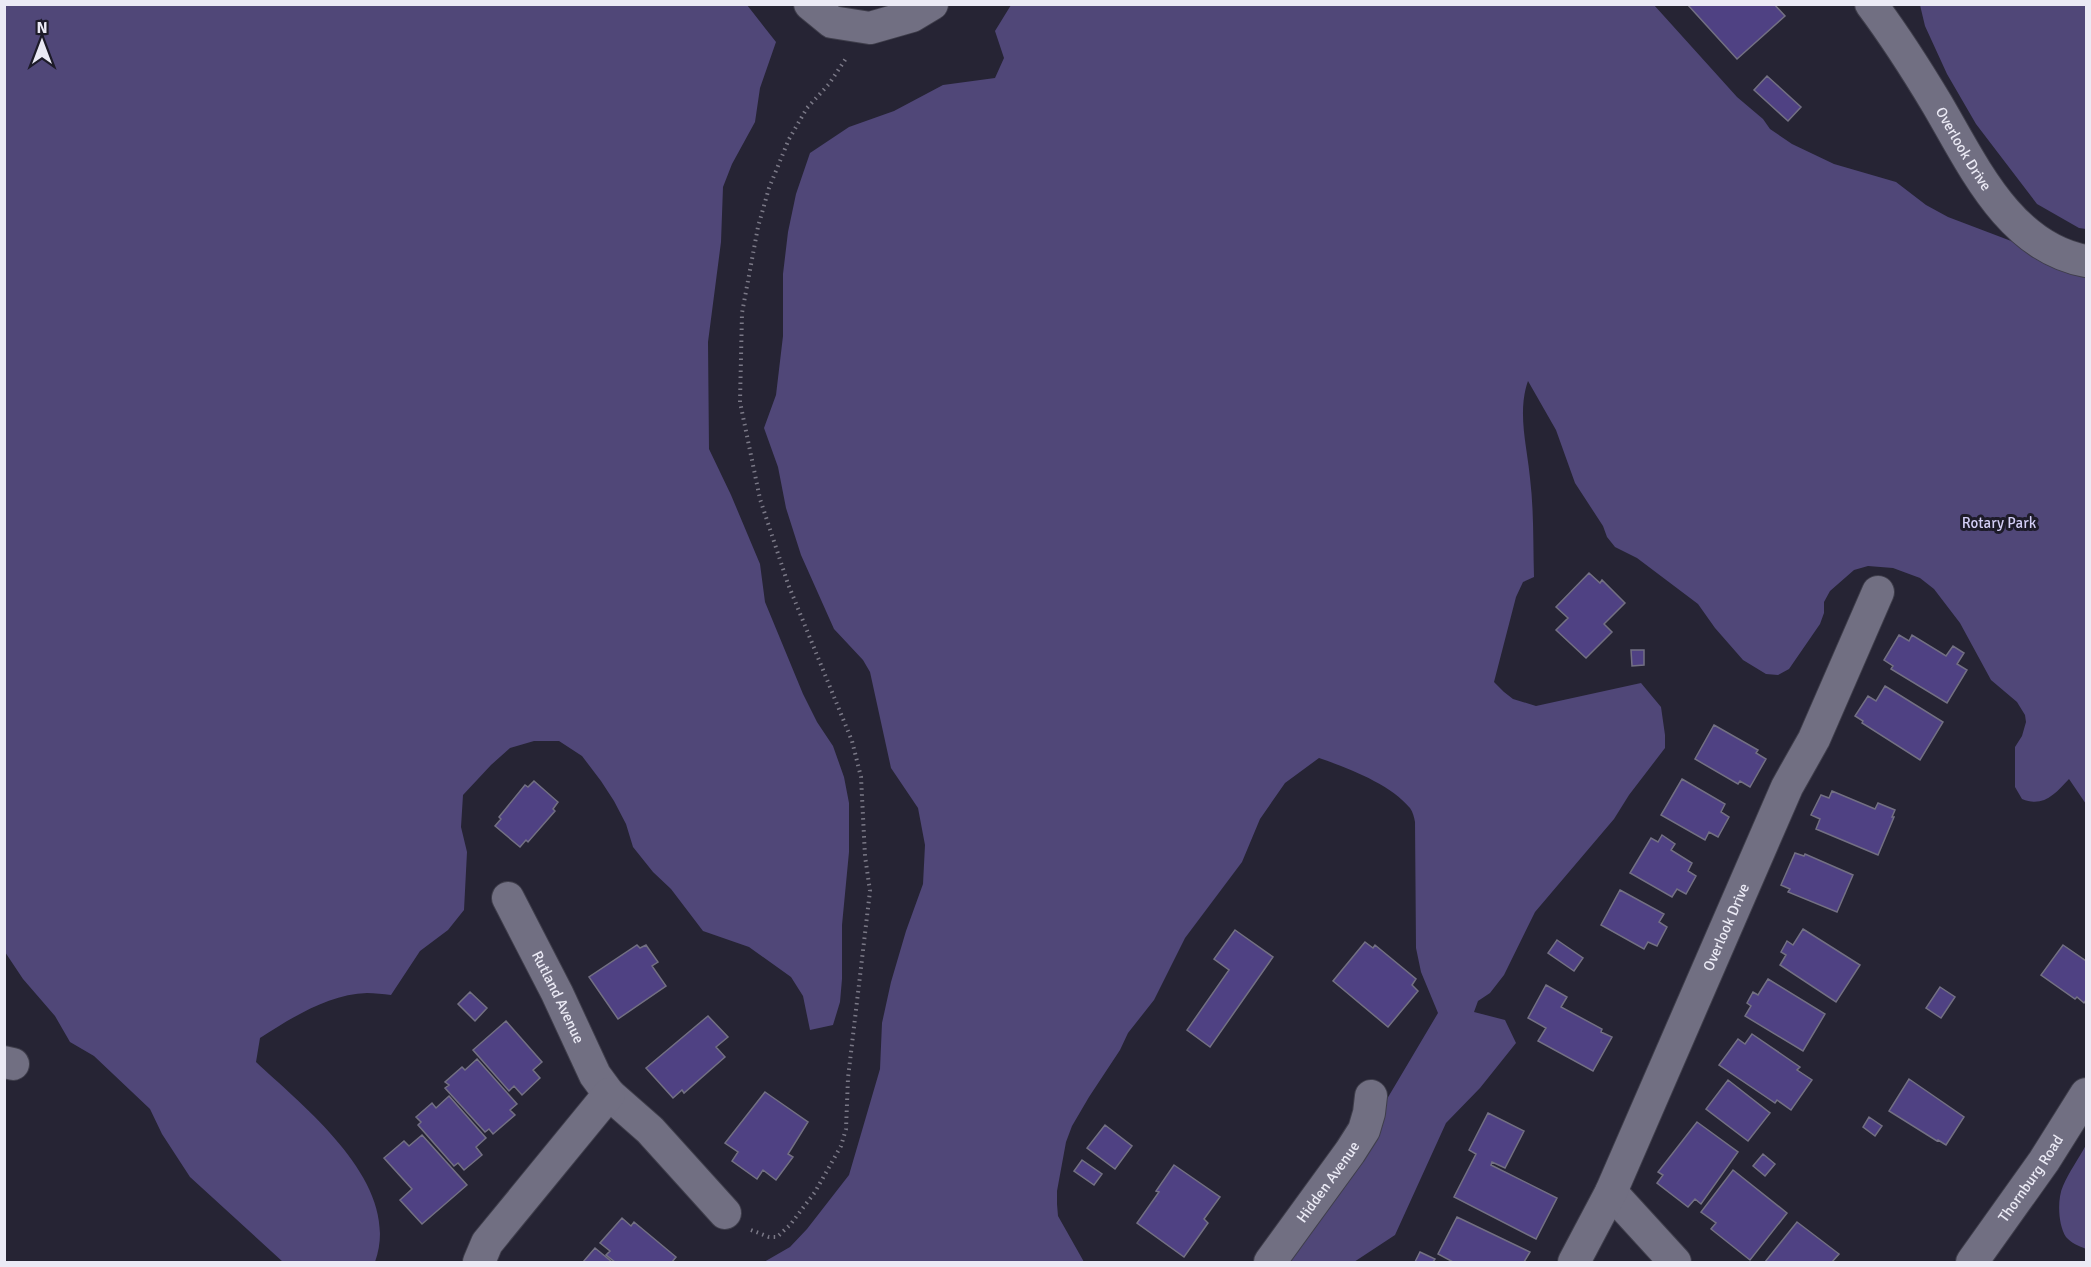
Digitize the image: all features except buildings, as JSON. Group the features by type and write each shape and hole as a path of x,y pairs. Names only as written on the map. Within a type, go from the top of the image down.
{"street":[{"path":"810,4 832,22 870,28 912,16 932,4"},
{"name":"Overlook Drive","path":"1870,4 1899,42 1981,180 2014,221 2040,244 2070,258 2086,261"},
{"name":"Overlook Drive","path":"1574,1263 1611,1192 1787,787 1814,739 1878,592"},
{"name":"Rutland Avenue","path":"508,898 557,993 595,1075 609,1094 650,1130 725,1213"},
{"path":"479,1263 487,1243 609,1094"},
{"name":"Thornburg Road","path":"1972,1263 2044,1161 2086,1094"},
{"name":"Hidden Avenue","path":"1270,1263 1364,1130 1371,1096"},
{"path":"1611,1192 1675,1263"}],"path":[{"path":"725,1213 753,1231 769,1237 777,1237 790,1225 815,1192 841,1146 846,1129 848,1078 870,891 865,856 861,777 852,741 788,584 760,498 740,402 742,313 758,227 769,188 789,139 807,108 829,84 870,28"}],"green space":[{"path":"4,5 747,5 776,42 760,88 755,122 732,164 723,187 721,242 708,342 709,449 760,564 765,602 803,694 817,722 833,746 844,777 849,803 849,852 842,925 840,1002 833,1025 810,1030 803,996 791,977 749,947 703,931 671,889 653,872 633,847 626,824 614,801 582,756 559,741 534,741 510,748 463,795 461,827 467,852 464,910 448,930 420,951 391,995 353,994 325,1002 297,1015 260,1038 256,1062 323,1125 345,1150 363,1177 375,1204 380,1233 375,1262 283,1262 190,1177 162,1134 150,1109 94,1056 70,1042 55,1016 23,979 5,952"},
{"name":"Rotary Park","path":"1011,5 1654,5 1737,97 1763,119 1770,129 1792,144 1834,164 1896,182 1926,205 1948,217 2027,247 2086,266 2086,804 2069,779 2054,794 2042,801 2022,799 2015,787 2015,747 2022,736 2026,722 2025,715 2017,702 1991,680 1960,623 1934,589 1920,578 1893,568 1868,566 1854,570 1830,591 1824,602 1824,613 1820,624 1789,669 1778,675 1766,674 1743,660 1698,604 1637,558 1615,547 1607,537 1603,526 1575,483 1556,430 1528,381 1523,417 1532,503 1534,577 1523,582 1516,597 1494,682 1513,699 1536,706 1641,683 1661,707 1665,748 1629,795 1614,819 1535,912 1504,975 1490,993 1478,1001 1474,1012 1505,1020 1516,1043 1480,1088 1446,1123 1395,1235 1354,1262 1288,1262 1438,1013 1421,972 1416,948 1415,822 1412,811 1402,799 1380,784 1319,758 1285,783 1260,819 1242,862 1185,938 1154,1000 1128,1033 1120,1050 1072,1126 1066,1142 1057,1191 1058,1216 1084,1262 764,1262 790,1247 849,1175 880,1069 882,1023 891,982 923,884 925,845 918,808 891,768 870,672 863,660 834,629 801,555 786,508 778,467 764,428 776,395 783,336 783,274 788,232 796,194 810,153 849,127 894,111 943,85 995,78 1004,58 995,31"},
{"path":"1920,5 2086,5 2086,229 2079,228 2037,204 1976,124 1947,74 1925,26"},
{"path":"2086,1145 2086,1249 2066,1237 2061,1226 2059,1205 2063,1186"}]}
